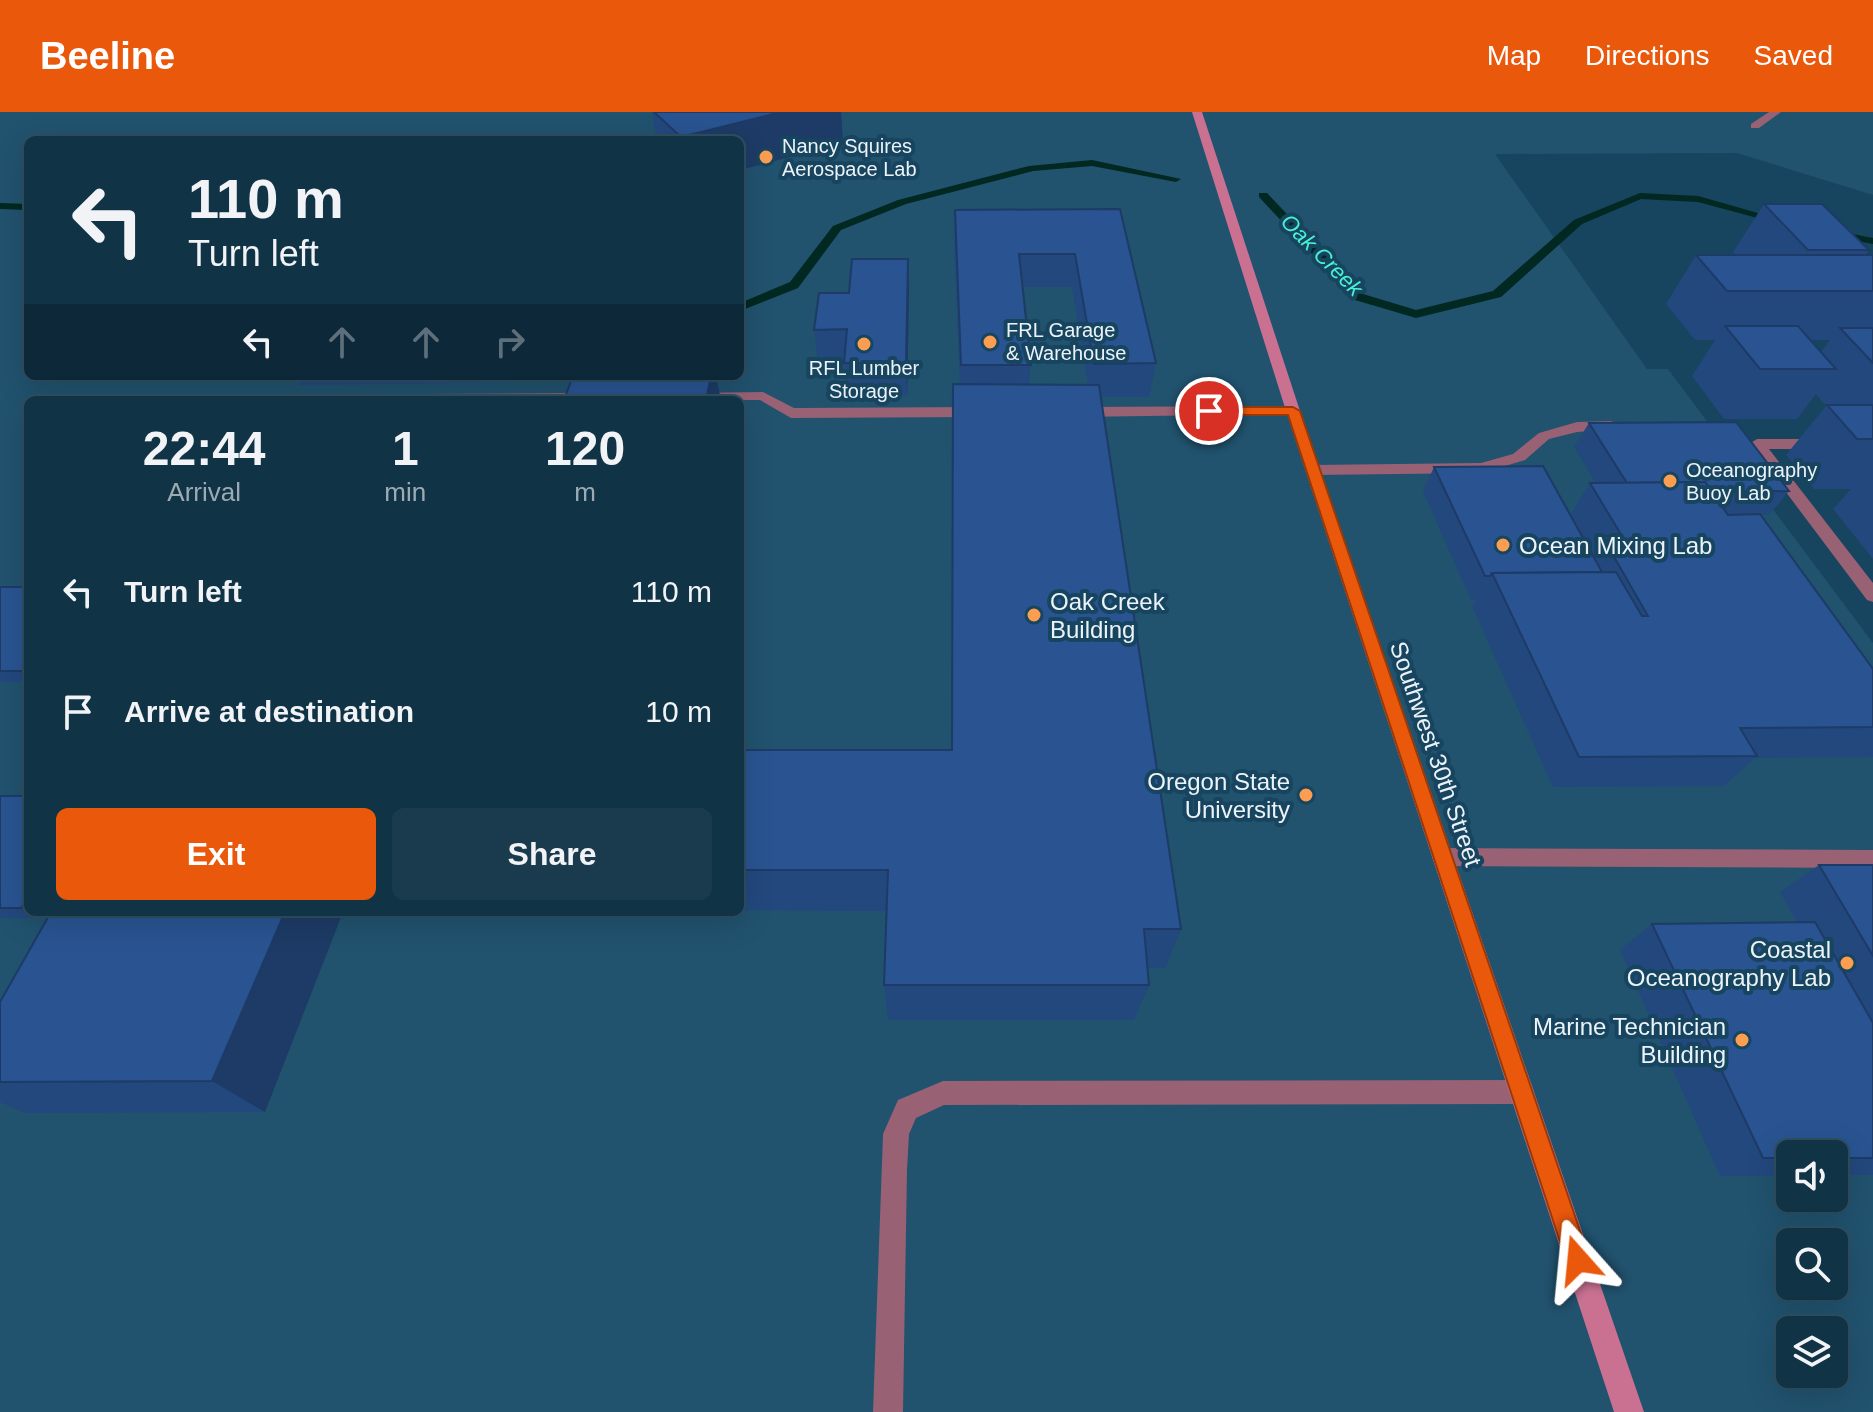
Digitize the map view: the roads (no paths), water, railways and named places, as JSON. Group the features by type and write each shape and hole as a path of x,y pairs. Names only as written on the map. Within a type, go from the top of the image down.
{"street":[{"name":"Southwest 30th Street","path":"1197,112 1293,411 1629,1412"}],"lane":[{"path":"1755,126 1776,112"},
{"path":"744,396 763,396 791,413 987,412"},
{"path":"1066,412 1293,411"},
{"path":"1313,470 1482,468 1519,457 1544,436 1577,427 1624,426"},
{"path":"1873,444 1757,444 1873,596"},
{"path":"1443,857 1873,859"},
{"path":"888,1412 896,1134 907,1109 943,1093 1522,1092"}],"waterway":[{"name":"Oak Creek","path":"744,305 794,285 837,228 902,202 1033,168 1092,163 1176,179"},
{"name":"Oak Creek","path":"1263,195 1359,297 1416,314 1497,294 1578,222 1640,196 1698,199 1780,221"},
{"name":"Oak Creek","path":"0,206 24,207"},
{"name":"Oak Creek","path":"1836,234 1873,241"}],"place":[{"name":"Nancy Squires Aerospace Lab","path":"766,157"},
{"name":"FRL Garage & Warehouse","path":"990,342"},
{"name":"RFL Lumber Storage","path":"864,344"},
{"name":"Oceanography Buoy Lab","path":"1670,481"},
{"name":"Ocean Mixing Lab","path":"1503,545"},
{"name":"Oak Creek Building","path":"1034,615"},
{"name":"Oregon State University","path":"1306,795"},
{"name":"Coastal Oceanography Lab","path":"1847,963"},
{"name":"Marine Technician Building","path":"1742,1040"}]}
